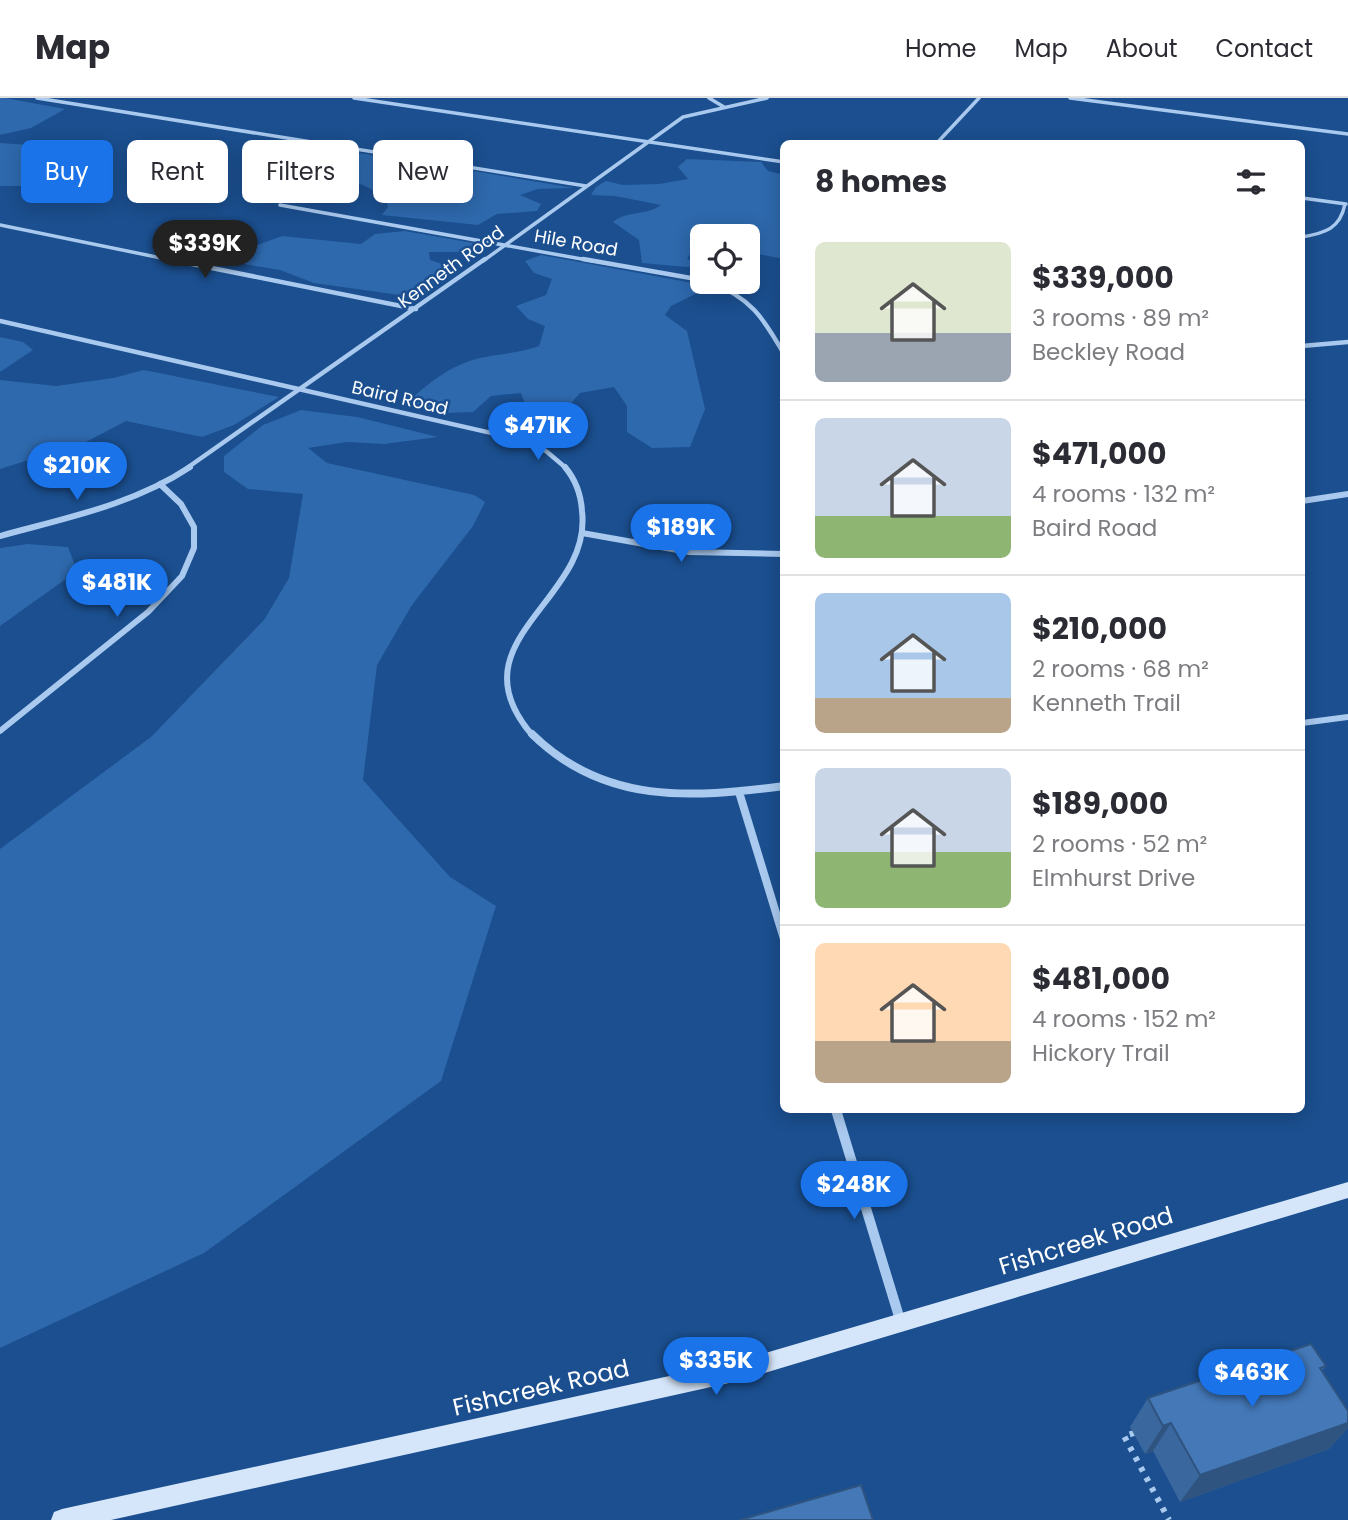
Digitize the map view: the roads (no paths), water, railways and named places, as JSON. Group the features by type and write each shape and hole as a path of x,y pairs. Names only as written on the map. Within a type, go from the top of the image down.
{"main road":[{"name":"Fishcreek Road","path":"62,1520 738,1371 1348,1190"}],"street":[{"path":"37,98 586,186"},
{"path":"354,98 780,161"},
{"path":"709,98 724,107"},
{"name":"Kenneth Road","path":"0,536 93,512 160,484 201,461 683,117 767,98"},
{"path":"940,140 979,98"},
{"path":"1070,98 1348,134"},
{"path":"1305,198 1346,204 1338,225 1328,231 1305,236"},
{"name":"Hile Road","path":"280,205 690,277"},
{"path":"0,225 416,309"},
{"path":"738,294 755,306 780,348"},
{"name":"Baird Road","path":"0,321 488,432 539,448 554,456 575,482 583,516 582,533 575,557 559,585 523,631 509,657 506,685 522,721 544,747 557,756 603,779 644,790 683,795 780,787"},
{"path":"1305,346 1348,342"},
{"path":"0,731 148,612 182,576 194,548 194,527 181,504 160,484"},
{"path":"1305,501 1348,494"},
{"path":"582,533 689,552 780,554"},
{"path":"1305,723 1348,717"},
{"path":"739,792 780,926"},
{"path":"837,1113 901,1323"}]}
